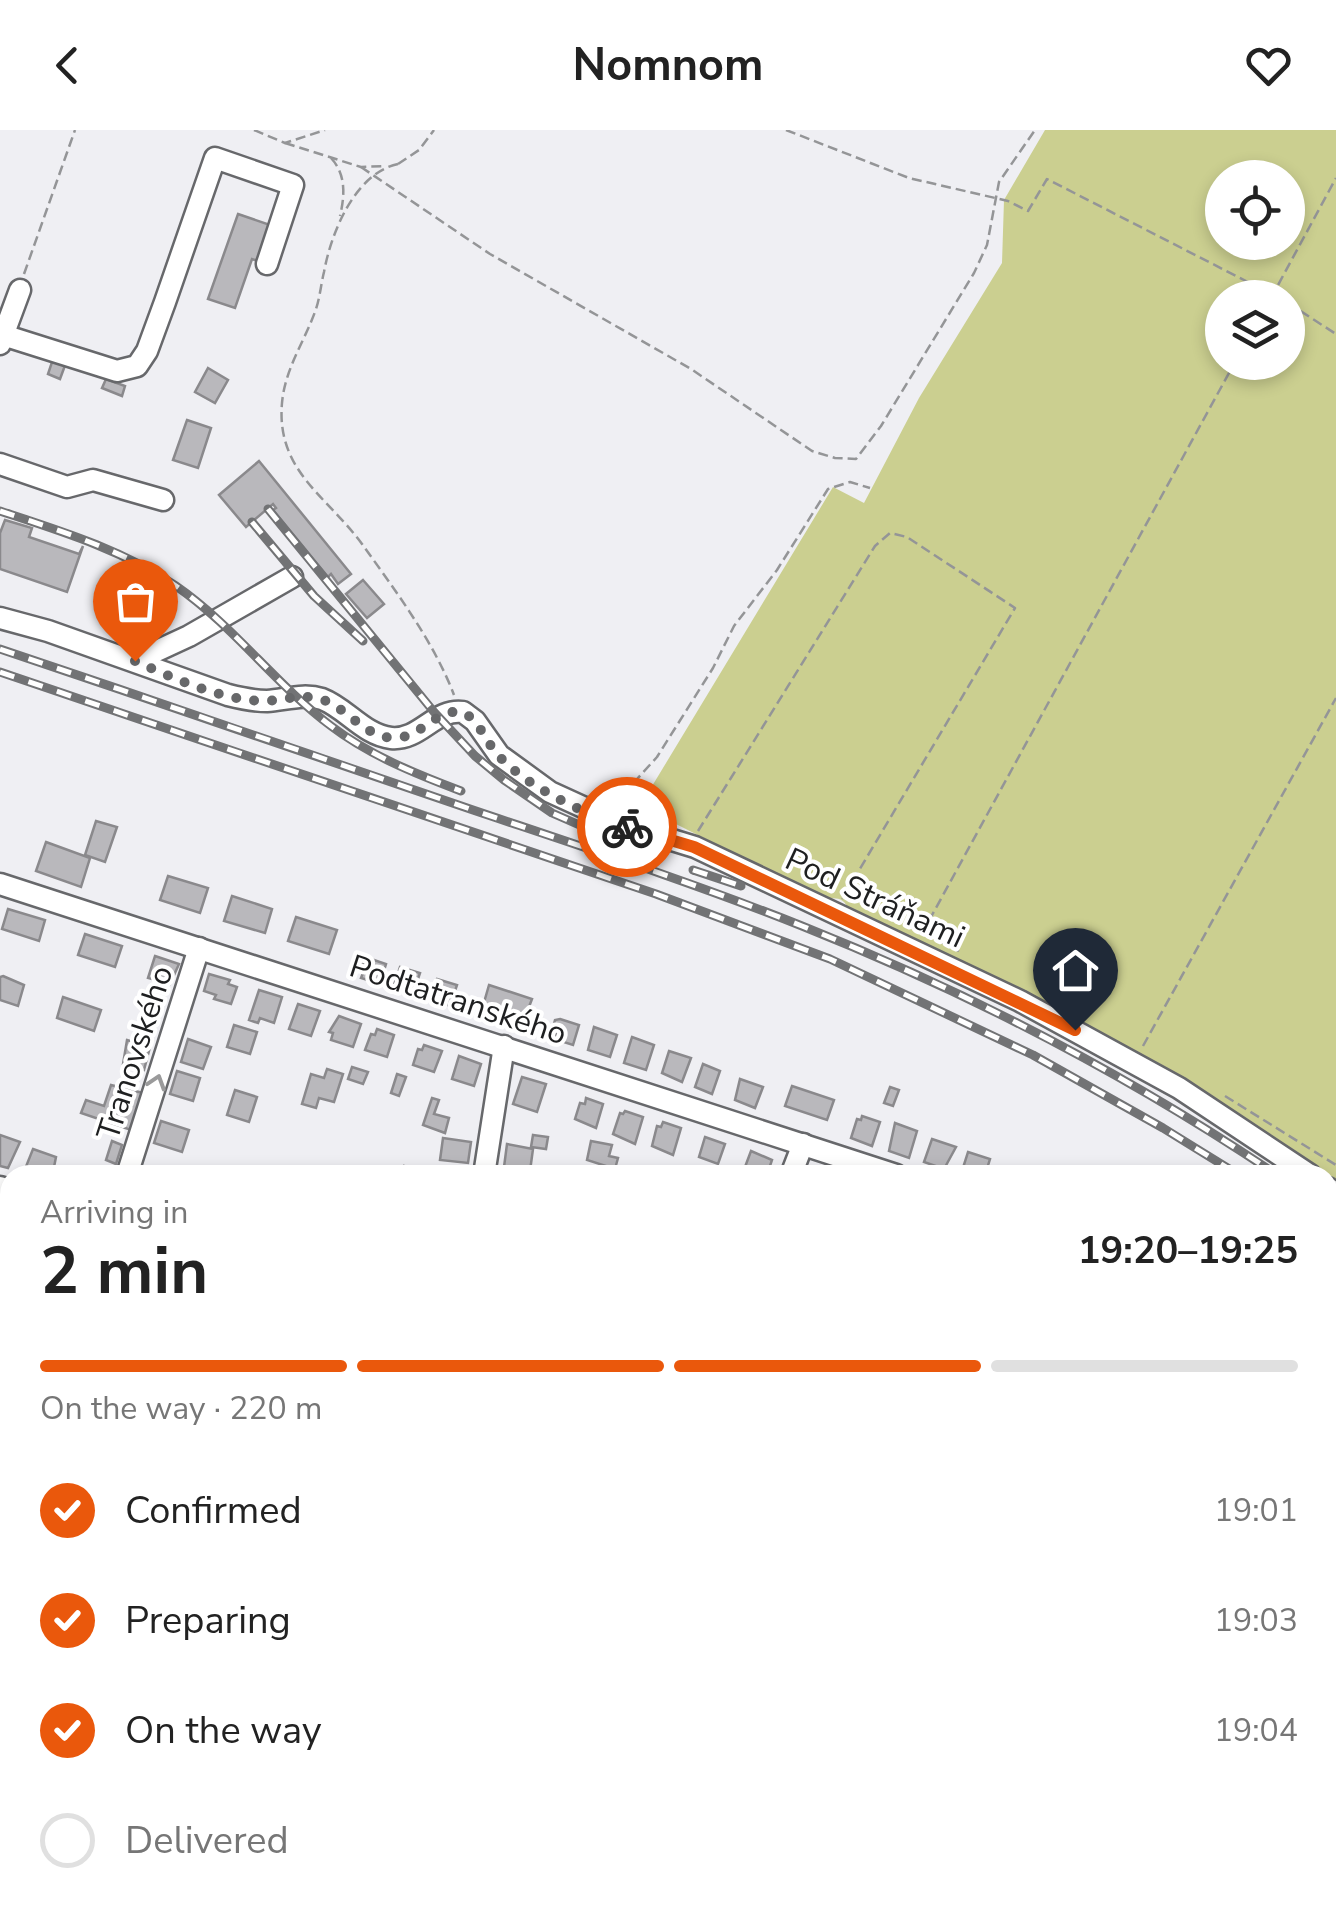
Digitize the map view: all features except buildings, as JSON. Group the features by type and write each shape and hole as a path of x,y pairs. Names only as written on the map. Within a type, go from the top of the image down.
{"street":[{"path":"20,290 2,340 118,371 137,366 166,302 214,158 293,185 267,264"},
{"path":"0,464 66,487 93,480 163,500"},
{"path":"135,661 189,636 292,577"},
{"path":"0,618 228,695 256,701 304,696 323,700 374,732 391,738 412,734 444,713 457,711"},
{"name":"Pod Stráňami","path":"457,711 475,721 510,766 574,805 690,846 1075,1030 1179,1088 1295,1165"},
{"name":"Podtatranského","path":"0,884 866,1165"},
{"name":"Tranovského","path":"129,1165 199,948"},
{"path":"486,1165 504,1046"},
{"path":"795,1165 803,1144"}],"path":[{"path":"20,290 75,130"},
{"path":"254,130 360,166 490,254 691,369 812,451 856,459 870,444 934,341 987,245 999,182 1035,130"},
{"path":"285,143 325,130"},
{"path":"360,166 398,164 419,150 434,130"},
{"path":"786,130 909,178 994,198 1028,211 1047,179 1243,280"},
{"path":"329,156 338,165 343,181 338,222"},
{"path":"388,166 346,208 338,222 317,308 285,386 282,412 287,446 300,475 362,544 430,644 450,685 457,711"},
{"path":"1280,280 1336,178"},
{"path":"1305,314 1336,334"},
{"path":"964,953 932,936 928,927 931,917 1225,380"},
{"path":"574,805 594,805 623,793 657,756 706,680 734,626 777,570 828,489 850,482 870,488"},
{"path":"690,846 875,546 890,533 908,537 1016,608 835,914"},
{"path":"1130,1041 1143,1048 1336,698"},
{"path":"1224,1095 1336,1165"}],"green space":[{"path":"1045,130 1336,130 1336,1165 1309,1165 1158,1065 849,910 840,899 825,899 640,806 833,487 864,503 919,398 1002,263 1004,200"}],"railway":[{"path":"268,509 434,712 475,756 552,813 641,852"},
{"path":"0,511 91,542 156,573 217,619 331,726 377,755 461,791"},
{"path":"252,522 314,596 363,641"},
{"path":"0,649 638,866 802,926 925,979 1046,1038 1163,1103 1262,1165"},
{"path":"0,672 656,894 830,959 1033,1055 1223,1165"},
{"path":"693,870 741,886"}],"way so far":[{"path":"135,661 169,676 256,701 314,697 391,738 419,731 444,713 463,712 475,721 498,755 527,778 574,805 627,827"}],"route":[{"path":"627,827 694,847 1075,1030"}]}
